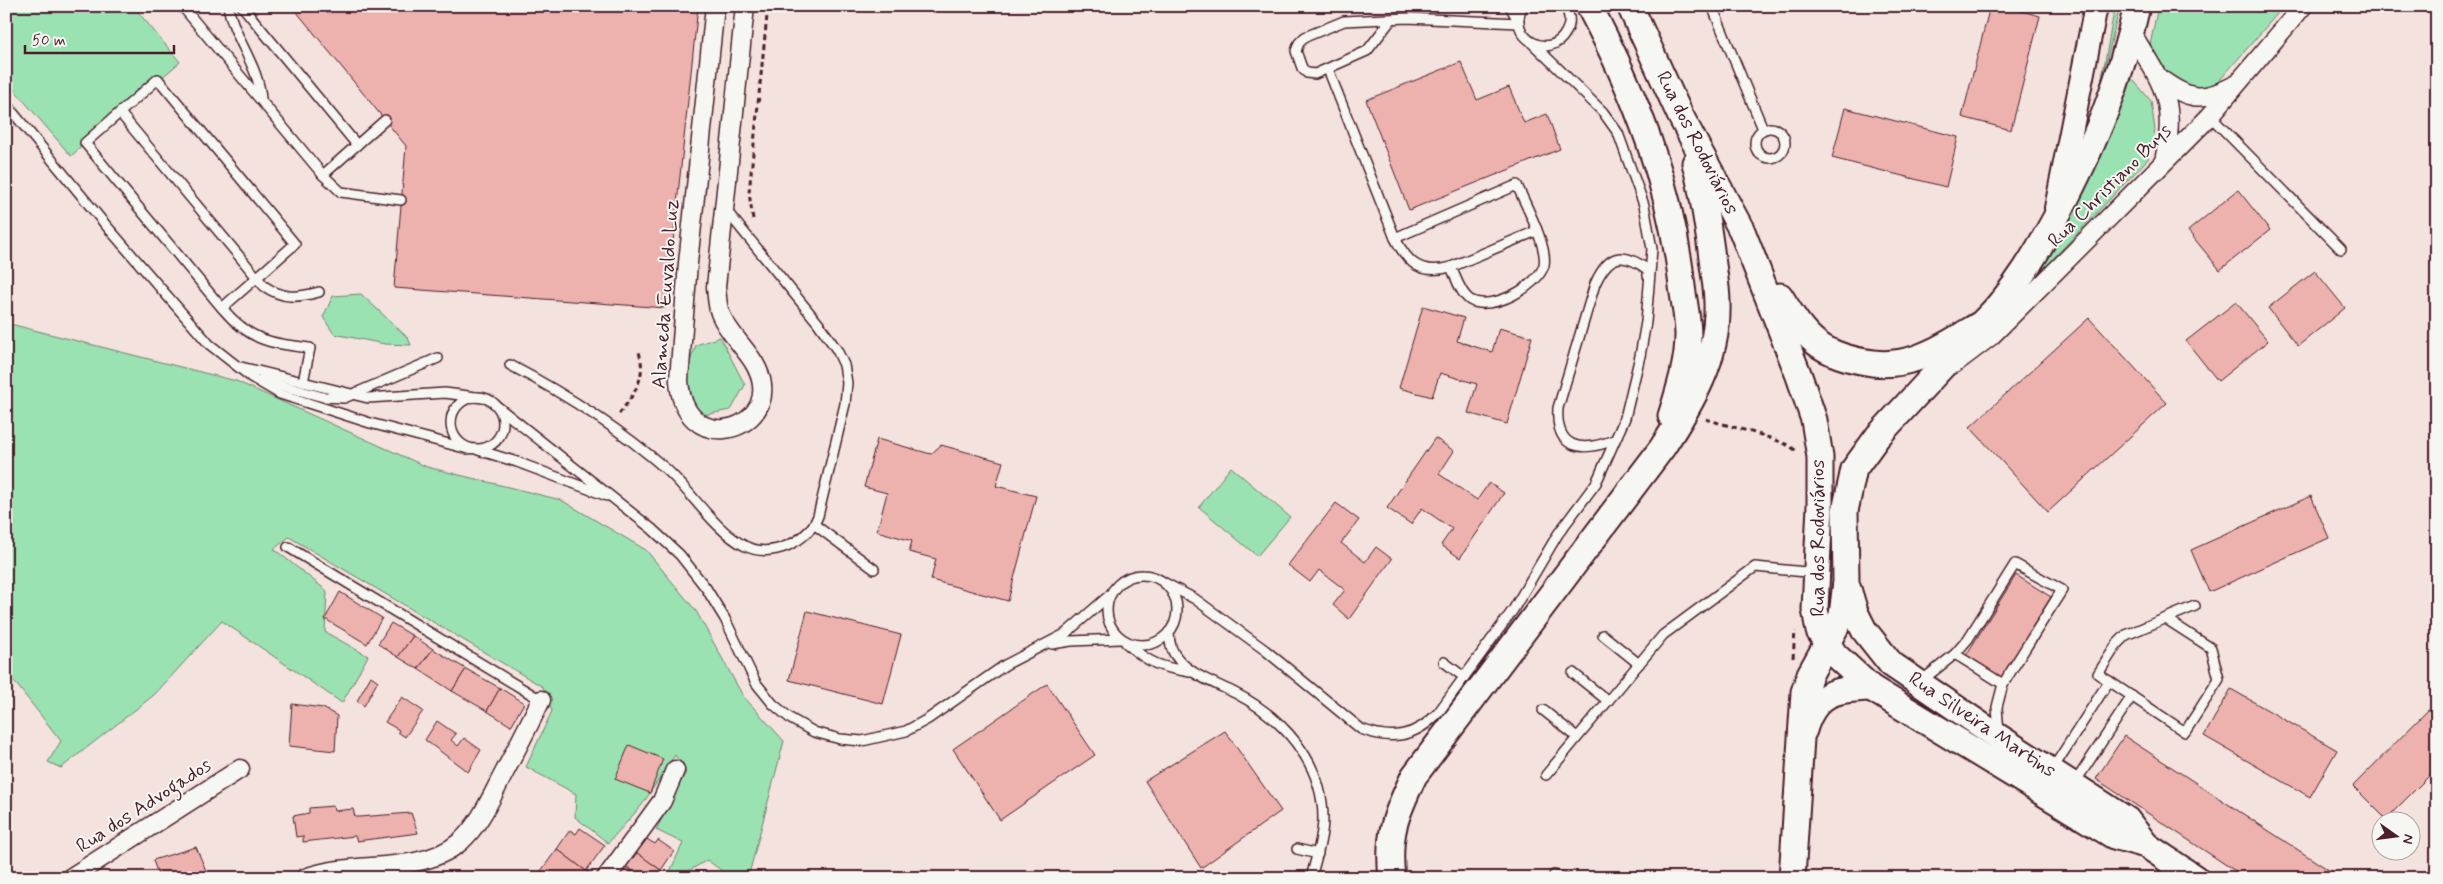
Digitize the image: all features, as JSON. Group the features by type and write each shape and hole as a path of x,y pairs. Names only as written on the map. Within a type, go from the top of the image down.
{"main road":[{"path":"1581,6 1649,47"},
{"path":"1581,6 1641,120 1659,167 1678,252 1688,334 1687,354 1681,384 1662,448"},
{"name":"Rua dos Rodoviários","path":"1630,6 1680,115 1742,231 1799,376 1814,420 1820,457 1816,621 1819,631 1827,643 1842,616 1846,581 1845,512 1854,469 1878,436 2010,290 2031,260 2083,165 2105,116 2131,32 2137,6"},
{"path":"1392,878 1389,852 1396,814 1414,776 1662,448 1691,404 1704,375 1712,351 1717,304 1702,187 1680,115"},
{"path":"1742,231 1798,326 1811,340 1827,350 1867,362 1885,364 1909,361 1933,352 1982,323"},
{"name":"Rua Silveira Martins","path":"1846,581 1854,612 1864,630 1891,664 1918,684 2127,820 2146,845"},
{"path":"1792,878 1804,692 1810,674 1827,643"},
{"name":"Rua Silveira Martins","path":"1827,643 1854,674 1871,688 2114,836 2146,845 2195,878"},
{"path":"1800,744 1807,720 1816,704 1824,697 1844,689 1871,688"}],"street":[{"name":"Alameda Euvaldo Luz","path":"715,6 688,263 679,380 680,395 684,407 693,420 707,428 720,430 734,427 749,419 760,404 762,385 756,366 720,312 716,286 745,6"},
{"path":"2054,221 2096,6"},
{"name":"Rua Christiano Buys","path":"1930,380 1973,351 1991,336 2210,116 2303,6"},
{"path":"2131,32 2159,78 2169,104 2170,126 2164,161"},
{"path":"2159,78 2178,91 2206,98 2242,80"},
{"path":"305,878 342,869 363,869 422,860 447,851 459,842 473,828 489,802 542,700"},
{"name":"Rua dos Advogados","path":"70,878 240,769"},
{"path":"606,878 662,801 675,770"}],"lane":[{"path":"182,6 323,175 341,192 401,200"},
{"path":"228,6 238,37 258,80 261,100"},
{"path":"242,6 357,145"},
{"path":"236,365 352,394 383,399 445,393 483,398 498,407 652,529 680,555 706,588 725,620 756,683 773,704 791,720 814,732 840,739 862,741 906,731 928,719 1005,665 1047,645 1065,634 1111,594 1119,584 1129,577 1142,575 1154,577 1195,599 1265,650 1361,729 1379,736 1396,736 1426,725 1464,677 1513,610 1558,534 1596,483 1625,418 1640,356 1652,249 1644,205 1618,133 1602,112 1525,38 1510,6"},
{"path":"1518,23 1523,6"},
{"path":"1532,43 1549,46 1564,37 1570,20 1581,6"},
{"path":"1712,6 1763,129"},
{"path":"1391,20 1367,50 1315,74 1307,73 1302,68 1296,51 1299,43 1305,37 1344,21 1391,20 1518,23"},
{"path":"1328,69 1395,238 1403,253 1413,264 1427,269 1438,270 1451,267 1536,231"},
{"path":"222,308 295,244 158,79 85,143 222,308 245,331 259,338 310,348 303,382"},
{"path":"6,104 104,223 209,344 251,377 280,394 370,423 516,462 616,500"},
{"path":"120,113 257,277 272,292 291,298 319,292"},
{"path":"2210,116 2341,249"},
{"path":"323,175 385,120"},
{"path":"1395,238 1517,185 1544,252 1544,265 1536,280 1526,289 1493,302 1471,300 1462,292 1451,267"},
{"path":"510,365 611,426 668,470 732,538 746,546 761,550 778,549 809,533 815,525 845,404 847,383 844,365 837,350 818,323 724,209"},
{"path":"1614,440 1599,446 1585,448 1573,446 1562,438 1557,424 1558,408 1595,284 1601,270 1611,260 1624,257 1636,262 1648,270 1648,294"},
{"path":"251,377 323,397 344,398 438,358"},
{"path":"483,398 468,398 455,409 452,416 452,432 461,445 472,449 486,448 495,443 503,425 498,407"},
{"path":"815,525 874,569"},
{"path":"288,547 542,700"},
{"path":"1918,684 1955,654 1968,639 2015,564 2062,590 2003,684 1997,707 2000,738"},
{"path":"1546,775 1663,635 1755,567 1817,573"},
{"path":"1047,645 1071,641 1122,640 1143,646 1153,644 1169,632 1175,620 1177,607 1173,594 1165,583"},
{"path":"1111,594 1107,615 1110,625 1122,640 1141,656 1160,666 1193,672 1237,694 1267,712 1290,733 1303,753 1320,793 1323,817 1318,854 1311,878"},
{"path":"2166,619 2211,648 2219,678 2185,732 2098,674 2117,644 2126,635 2195,606"},
{"path":"1169,632 1170,644 1174,654 1193,672"},
{"path":"1603,635 1639,664"},
{"path":"1955,654 2003,684"},
{"path":"1444,662 1464,677"},
{"path":"1573,673 1608,700"},
{"path":"2051,771 2109,681"},
{"path":"2073,785 2132,696"},
{"path":"1543,710 1578,737"},
{"path":"1297,849 1318,854"},
{"path":"1554,875 1565,878"}],"path":[{"path":"755,224 750,210 749,192 768,6"},
{"path":"611,426 641,381 642,364 639,352"}],"green space":[{"path":"6,6 133,6 180,62 71,156 6,80"},
{"path":"2115,6 2120,6 2101,83"},
{"path":"2158,6 2284,6 2218,82 2199,90 2169,81 2149,50"},
{"path":"2129,75 2151,101 2155,130 2148,159 2029,284"},
{"path":"361,294 408,338 411,345 385,344 334,334 323,317 333,296"},
{"path":"6,323 236,381 427,467 561,500 646,550 696,611 743,696 784,741 748,878 732,878 707,860 677,878 667,878 683,843 656,830 686,772 675,755 642,805 608,843 575,817 576,794 526,767 552,711 543,687 289,537 274,549 327,591 325,632 368,656 342,703 222,621 154,695 61,768 48,762 61,741 17,685 6,675"},
{"path":"720,337 745,385 731,410 697,416 686,372 696,345"},
{"path":"1231,467 1290,517 1257,556 1199,507"}],"building":[{"path":"292,6 698,6 666,308 394,288 406,146"},
{"path":"1990,6 2003,6 2040,16 2011,130 1962,117"},
{"path":"1461,62 1477,100 1509,87 1524,123 1547,114 1560,149 1409,210 1366,100"},
{"path":"1845,108 1958,137 1946,187 1832,158"},
{"path":"2238,190 2270,230 2220,270 2188,231"},
{"path":"2315,271 2345,308 2298,346 2268,308"},
{"path":"2236,302 2268,341 2218,381 2186,341"},
{"path":"1423,306 1464,318 1457,341 1492,352 1499,328 1532,337 1507,424 1468,413 1477,384 1440,373 1432,397 1399,388"},
{"path":"2089,318 2167,403 2048,512 1970,427"},
{"path":"1435,438 1454,451 1439,474 1477,500 1489,483 1504,493 1460,558 1441,545 1452,529 1422,508 1411,524 1387,508"},
{"path":"877,439 931,454 941,445 1003,462 996,486 1036,496 1008,601 931,580 936,559 909,552 912,541 877,531 887,493 864,487"},
{"path":"2311,496 2329,538 2209,592 2191,550"},
{"path":"1336,503 1359,520 1341,543 1365,562 1376,547 1392,559 1349,619 1333,605 1345,590 1319,570 1310,582 1288,565"},
{"path":"2016,575 2051,597 2001,679 1965,657"},
{"path":"340,592 382,618 367,644 325,619"},
{"path":"807,611 901,635 883,704 789,680"},
{"path":"391,623 413,636 398,657 378,644"},
{"path":"413,636 433,649 418,669 398,657"},
{"path":"433,649 466,669 452,691 418,669"},
{"path":"466,669 500,688 487,711 452,691"},
{"path":"371,676 378,681 364,706 357,701"},
{"path":"1047,684 1095,755 1000,820 953,749"},
{"path":"500,688 524,703 511,726 487,711"},
{"path":"2231,689 2337,750 2310,797 2204,736"},
{"path":"402,697 423,711 405,737 398,732 399,730 385,722"},
{"path":"2437,701 2437,768 2393,812 2379,812 2353,786"},
{"path":"292,704 323,708 337,716 335,751 289,746"},
{"path":"437,721 456,734 451,740 458,746 464,738 481,750 468,772 425,740"},
{"path":"1225,731 1281,811 1201,868 1145,781"},
{"path":"2124,736 2341,878 2246,878 2096,779"},
{"path":"629,745 663,759 650,793 615,779"},
{"path":"333,806 334,811 353,809 355,817 411,813 418,833 357,841 355,836 303,842 303,836 296,837 293,816 309,813 309,808"},
{"path":"580,828 605,845 586,871 557,849 570,830 576,834"},
{"path":"645,838 655,844 658,840 674,851 661,870 635,852"},
{"path":"196,847 207,873 196,875 197,878 159,878 153,860"},
{"path":"557,849 594,877 541,878 538,875"},
{"path":"633,850 662,871 657,878 643,878 623,864"},
{"path":"624,866 639,878 615,878"},
{"path":"491,875 494,878 478,878 479,877"}]}
